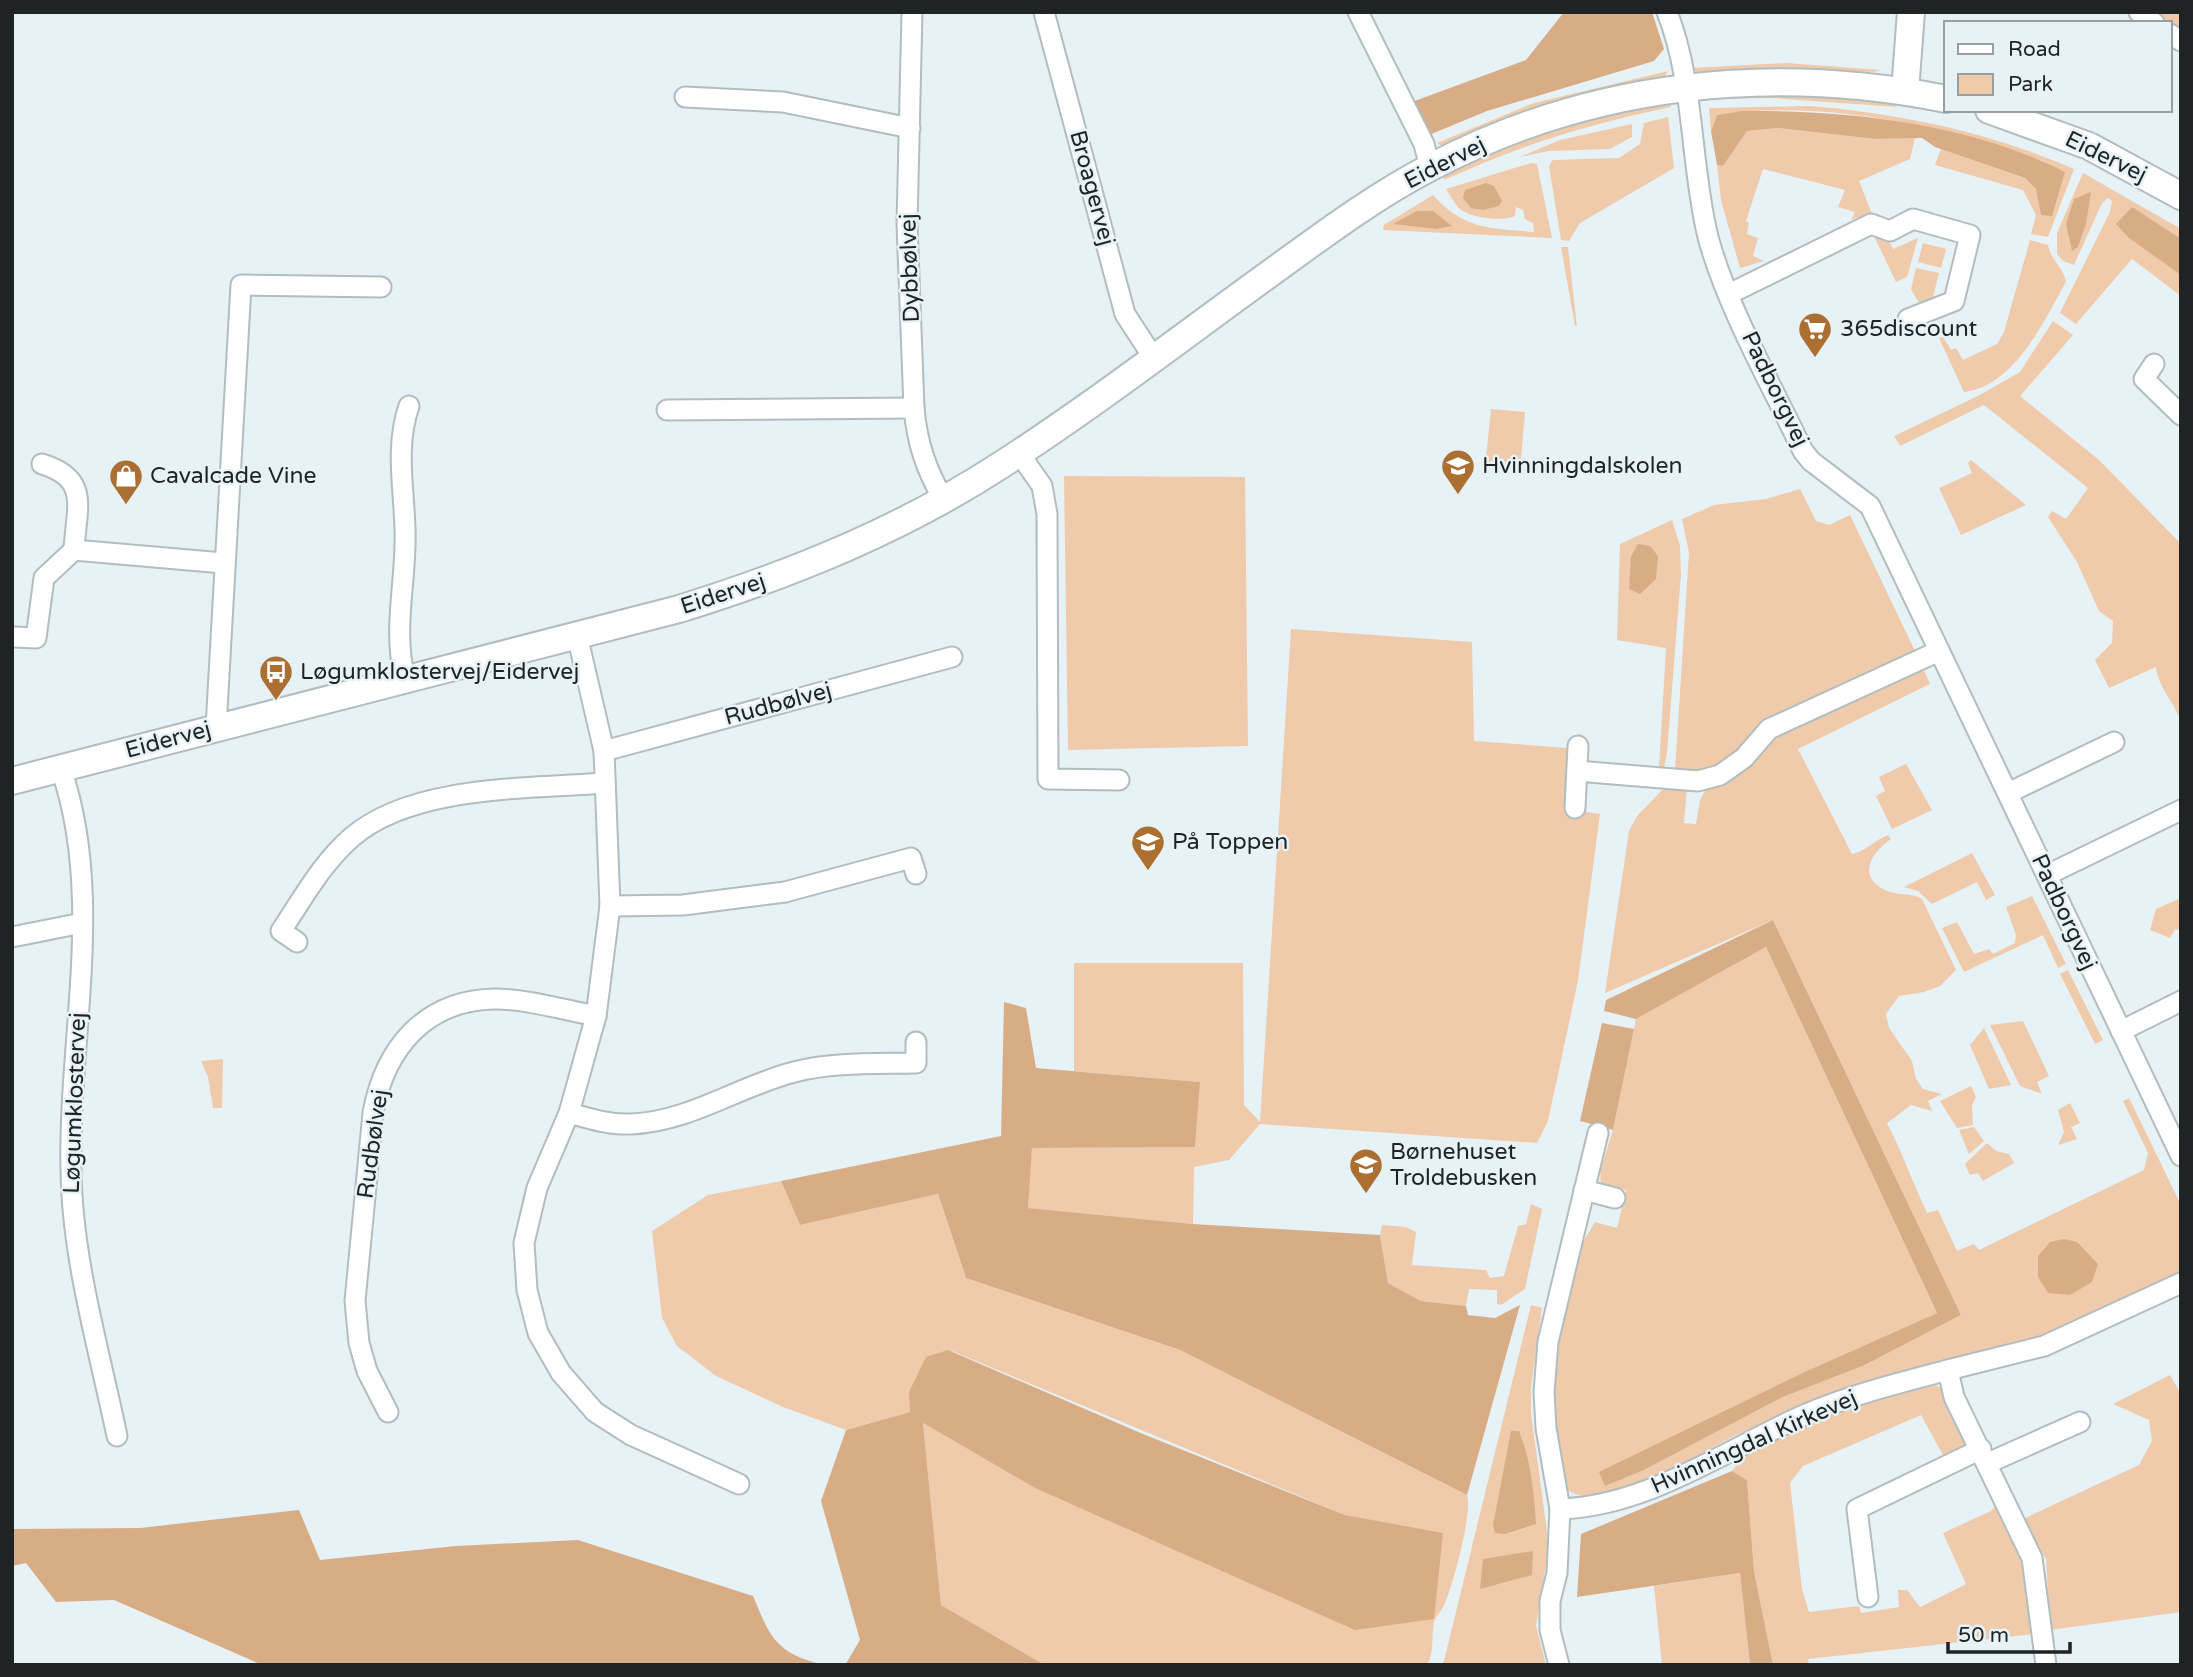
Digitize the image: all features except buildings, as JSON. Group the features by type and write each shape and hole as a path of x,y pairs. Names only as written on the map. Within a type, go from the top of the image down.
{"street":[{"name":"Dybbølvej","path":"912,12 907,224 914,408 916,436 922,457 943,499"},
{"name":"Broagervej","path":"1044,12 1125,314 1153,357"},
{"path":"1358,12 1424,144 1430,167"},
{"name":"Padborgvej","path":"1667,12 1678,46 1700,200 1709,239 1729,294 1803,451 1811,461 1870,506 2181,1157"},
{"path":"1905,91 1911,12"},
{"name":"Eidervej","path":"12,781 577,635 758,584 849,547 943,499 1019,453 1318,239 1430,167 1509,131 1556,115 1640,93 1756,80 1808,81 1905,91 1944,99"},
{"path":"685,97 783,102 911,128"},
{"name":"Eidervej","path":"1995,112 2089,146 2181,196"},
{"path":"1729,294 1871,224 1889,231 1913,219 1969,235 1954,301 1908,319"},
{"path":"216,728 223,562 241,285 381,287"},
{"path":"2154,364 2144,379 2181,415"},
{"path":"405,679 397,639 405,529 400,493 404,421 409,406"},
{"path":"667,410 914,408"},
{"path":"1019,453 1042,486 1047,514 1048,779 1119,780"},
{"path":"16,636 36,638 44,578 74,550 77,492 71,478 60,470 42,464"},
{"path":"74,550 223,562"},
{"path":"577,635 604,751 610,906 596,1016 569,1113 537,1188 524,1243 527,1290 538,1333 561,1373 595,1412 631,1435 739,1484"},
{"path":"1577,771 1698,781 1720,775 1744,758 1769,729 1940,651"},
{"name":"Rudbølvej","path":"604,751 952,657"},
{"path":"2008,793 2114,742"},
{"path":"1575,808 1578,746"},
{"name":"Løgumklostervej","path":"61,769 77,833 82,923 71,1139 72,1214 117,1436"},
{"path":"297,942 281,931 323,866 353,836 390,813 438,797 606,783"},
{"path":"2046,875 2181,810"},
{"path":"610,906 683,905 785,892 911,858 916,874"},
{"path":"12,937 82,923"},
{"name":"Rudbølvej","path":"387,1412 367,1371 359,1343 355,1301 373,1112 378,1086 394,1052 413,1029 464,1001 498,999 596,1016"},
{"path":"2121,1031 2181,1001"},
{"path":"569,1113 607,1124 664,1120 794,1072 844,1065 916,1063 916,1042"},
{"path":"1559,1665 1550,1630 1550,1601 1557,1573 1560,1509 1546,1428 1544,1392 1548,1342 1598,1133"},
{"path":"1584,1191 1615,1198"},
{"name":"Hvinningdal Kirkevej","path":"1560,1509 1587,1508 1634,1496 1805,1415 1861,1393 2044,1346 2181,1283"},
{"path":"1948,1370 1954,1397 1985,1456 2032,1558 2046,1665"},
{"path":"1868,1597 1857,1509 1985,1456 2080,1422"}],"green space":[{"path":"2148,12 2181,12 2181,25 2176,32 2172,29 2172,21 2160,21"},
{"path":"1787,63 1881,70 1873,72 1776,68 1700,74 1691,68"},
{"path":"1668,71 1663,79 1445,148 1437,143 1534,103"},
{"path":"1772,92 1897,103 1896,107 1772,98 1705,99"},
{"path":"1669,103 1671,107 1610,121 1528,146 1444,180 1444,173 1449,169 1582,118"},
{"path":"1810,106 1879,114 1945,127 2010,145 2074,169 2048,237 2031,234 2036,215 2023,190 1935,165 1941,149 2025,178 2036,188 2041,215 2045,162 2006,149 1925,127 1841,113 1758,111 1717,115 1711,131 1709,108"},
{"path":"1668,117 1674,168 1580,223 1569,241 1561,240 1549,166 1553,160 1619,158 1640,144 1644,123"},
{"path":"1632,124 1632,137 1610,149 1548,151 1520,157 1560,140"},
{"path":"1778,128 1875,139 1915,138 1910,159 1859,181 1874,219 1862,216 1851,220 1855,212 1838,207 1845,190 1763,169 1746,221 1749,223 1747,234 1758,238 1753,256 1764,261 1740,268 1721,200 1717,165 1723,166 1747,131"},
{"path":"1531,163 1537,164 1552,238 1383,230 1384,225 1433,195 1467,221 1491,228 1534,232 1533,223 1525,219 1523,210 1516,207 1515,216 1510,218 1478,217 1459,208 1446,189"},
{"path":"2083,173 2181,229 2181,296 2132,259 2076,324 2060,313 2110,212 2112,201 2108,198 2102,203 2074,265 2063,261 2057,254 2057,233"},
{"path":"1873,234 1886,236 1893,249 1918,238 1907,277 1896,282"},
{"path":"2030,240 2048,245 2066,282 2037,333 2013,365 1982,387 1964,392 1939,338 1943,337 1951,350 1956,348 1963,360 1997,344 2004,332"},
{"path":"1923,243 1946,249 1941,268 1918,262"},
{"path":"1561,247 1568,247 1577,326 1575,326"},
{"path":"1916,268 1939,273 1933,297 1919,303 1911,289"},
{"path":"2053,321 2073,335 2020,396 2099,460 2181,544 2181,721 2160,681 2156,667 2109,688 2095,660 2112,643 2113,621 2099,611 2077,562 2048,517 2052,511 2066,519 2088,488 1984,405 1900,446 1894,436 1978,396 2020,372"},
{"path":"1491,409 1525,412 1520,471 1485,468"},
{"path":"1971,460 2026,505 1961,535 1939,488 1972,473 1968,463"},
{"path":"1064,476 1245,477 1248,746 1068,750"},
{"path":"1800,489 1816,521 1829,525 1850,515 1916,653 1721,766 1702,771 1675,770 1689,553 1682,519 1714,505 1766,499"},
{"path":"1672,520 1680,546 1681,574 1667,753 1664,768 1659,768 1666,648 1617,640 1620,544"},
{"path":"1291,629 1472,642 1474,741 1568,748 1565,809 1600,814 1578,981 1548,1121 1537,1143 1260,1124 1229,1160 1194,1167 1193,1224 1027,1208 1032,1148 1195,1147 1199,1082 1074,1071 1074,963 1243,963 1244,1105 1260,1122"},
{"path":"1922,666 1930,684 1798,749 1852,854 1888,835 1891,839 1873,857 1869,871 1871,878 1885,890 1922,899 1956,970 1940,986 1899,996 1886,1014 1889,1028 1912,1061 1916,1079 1923,1089 1942,1094 1928,1101 1932,1111 1911,1105 1887,1123 1927,1213 1938,1210 1957,1251 1974,1244 1979,1250 2144,1170 2148,1153 2123,1101 2129,1098 2181,1205 2181,1272 2042,1336 1842,1395 1772,1419 1675,1468 1620,1491 1595,1496 1576,1494 1563,1483 1553,1422 1554,1356 1578,1250 1595,1222 1617,1228 1626,1190 1601,1185 1600,1171 1613,1130 1636,1019 1766,947 1937,1313 1809,1370 1604,1485 1644,1470 1783,1397 1865,1365 1961,1315 1773,920 1605,993 1629,831 1637,816 1666,786 1687,787 1684,823 1696,824 1700,800 1706,789 1740,772 1772,738"},
{"path":"1906,764 1932,810 1892,829 1876,796 1885,791 1879,777"},
{"path":"1972,853 1995,895 1986,900 1977,882 1932,904 1918,891 1904,887"},
{"path":"2032,896 2066,964 2058,968 2043,935 1964,972 1942,928 1957,922 1974,954 1989,949 1993,954 2015,943 2016,935 2006,907"},
{"path":"2181,898 2181,930 2175,929 2170,938 2150,930 2156,909"},
{"path":"2068,970 2103,1040 2095,1044 2060,974"},
{"path":"2023,1021 2049,1076 2037,1082 2042,1094 2020,1086 1990,1025"},
{"path":"1984,1028 2011,1085 1989,1089 1970,1045"},
{"path":"223,1059 222,1108 213,1108 208,1077 201,1061"},
{"path":"1971,1086 1976,1097 1972,1105 1973,1125 1957,1128 1940,1101"},
{"path":"2070,1103 2080,1123 2071,1127 2077,1139 2058,1145 2064,1132 2058,1110"},
{"path":"1974,1127 1984,1141 1969,1154 1959,1130"},
{"path":"1987,1143 1996,1151 2009,1154 2014,1163 1983,1181 1978,1173 1970,1175 1965,1164"},
{"path":"781,1181 800,1225 938,1194 966,1278 1180,1350 1467,1495 1467,1516 1461,1548 1444,1606 1434,1622 1432,1649 1427,1665 1045,1665 941,1605 923,1423 1035,1488 1443,1534 1345,1515 952,1351 910,1412 846,1430 783,1407 716,1376 677,1346 662,1318 652,1231 708,1195"},
{"path":"1531,1204 1542,1209 1525,1289 1501,1305 1497,1304 1497,1290 1469,1289 1466,1306 1421,1301 1388,1283 1380,1235 1382,1225 1406,1227 1416,1232 1412,1265 1486,1270 1490,1278 1504,1276 1518,1226 1526,1224"},
{"path":"1531,1305 1542,1308 1531,1387 1531,1413 1549,1547 1536,1626 1546,1665 1443,1665"},
{"path":"2170,1375 2181,1394 2181,1612 2050,1630 2046,1559 2023,1519 2139,1465 2152,1441 2149,1420 2113,1404"},
{"path":"1933,1384 1943,1389 1965,1443 1964,1452 1944,1457 1921,1415 1803,1466 1790,1483 1802,1589 1809,1612 1859,1606 1861,1613 1899,1607 1898,1590 1907,1590 1920,1607 1966,1584 1943,1533 1991,1511 1997,1503 2025,1564 2034,1634 1808,1659 1809,1665 1773,1665 1754,1571 1747,1480 1732,1471 1747,1456 1768,1442 1795,1429 1855,1407"},
{"path":"1740,1573 1750,1665 1662,1665 1654,1586"}],"shaded area":[{"path":"1564,12 1652,12 1664,49 1654,61 1487,111 1429,135 1412,102 1526,60"},
{"path":"1742,111 1824,113 1908,123 1989,142 2028,155 2065,172 2052,216 2041,215 2036,189 2025,178 1935,147 1922,138 1875,139 1778,128 1747,131 1723,166 1717,165 1711,131 1717,115"},
{"path":"1486,183 1494,186 1502,201 1499,206 1483,210 1471,208 1463,198 1465,190"},
{"path":"2091,192 2086,224 2078,247 2072,251 2066,224 2074,199"},
{"path":"2132,207 2181,239 2181,275 2129,238 2116,224"},
{"path":"1417,211 1433,211 1452,226 1436,229 1393,224"},
{"path":"1638,544 1650,546 1658,556 1656,579 1640,594 1629,589 1631,556"},
{"path":"1773,920 1961,1315 1865,1365 1783,1397 1644,1470 1605,1486 1599,1472 1809,1370 1937,1313 1766,947 1636,1019 1604,1011 1606,1000"},
{"path":"1004,1002 1026,1008 1036,1068 1200,1082 1195,1147 1032,1148 1028,1208 1193,1224 1380,1235 1388,1283 1421,1301 1466,1306 1468,1315 1495,1318 1520,1305 1467,1495 1180,1350 966,1278 938,1194 800,1225 781,1181 1001,1136"},
{"path":"1602,1023 1634,1029 1613,1130 1580,1121"},
{"path":"2064,1239 2077,1242 2098,1264 2092,1282 2070,1295 2048,1293 2038,1277 2038,1256 2050,1242"},
{"path":"948,1350 1143,1434 1345,1515 1443,1533 1434,1619 1355,1630 1035,1488 923,1423 941,1605 1045,1665 845,1665 860,1640 821,1501 846,1430 910,1412 909,1392 926,1357"},
{"path":"1511,1431 1519,1431 1529,1465 1536,1524 1505,1534 1495,1533 1493,1525"},
{"path":"1732,1471 1747,1480 1754,1571 1773,1665 1750,1665 1740,1573 1577,1597 1581,1534"},
{"path":"299,1510 320,1560 456,1546 578,1540 753,1596 777,1642 795,1655 824,1665 262,1665 114,1600 56,1602 26,1563 12,1566 12,1529 140,1528"},
{"path":"1533,1551 1532,1575 1480,1589 1483,1559"}],"place":[{"name":"365discount","path":"1815,359"},
{"name":"Hvinningdalskolen","path":"1458,496"},
{"name":"Cavalcade Vine","path":"126,506"},
{"name":"Løgumklostervej/Eidervej","path":"276,702"},
{"name":"På Toppen","path":"1148,872"},
{"name":"Børnehuset Troldebusken","path":"1366,1195"}]}
